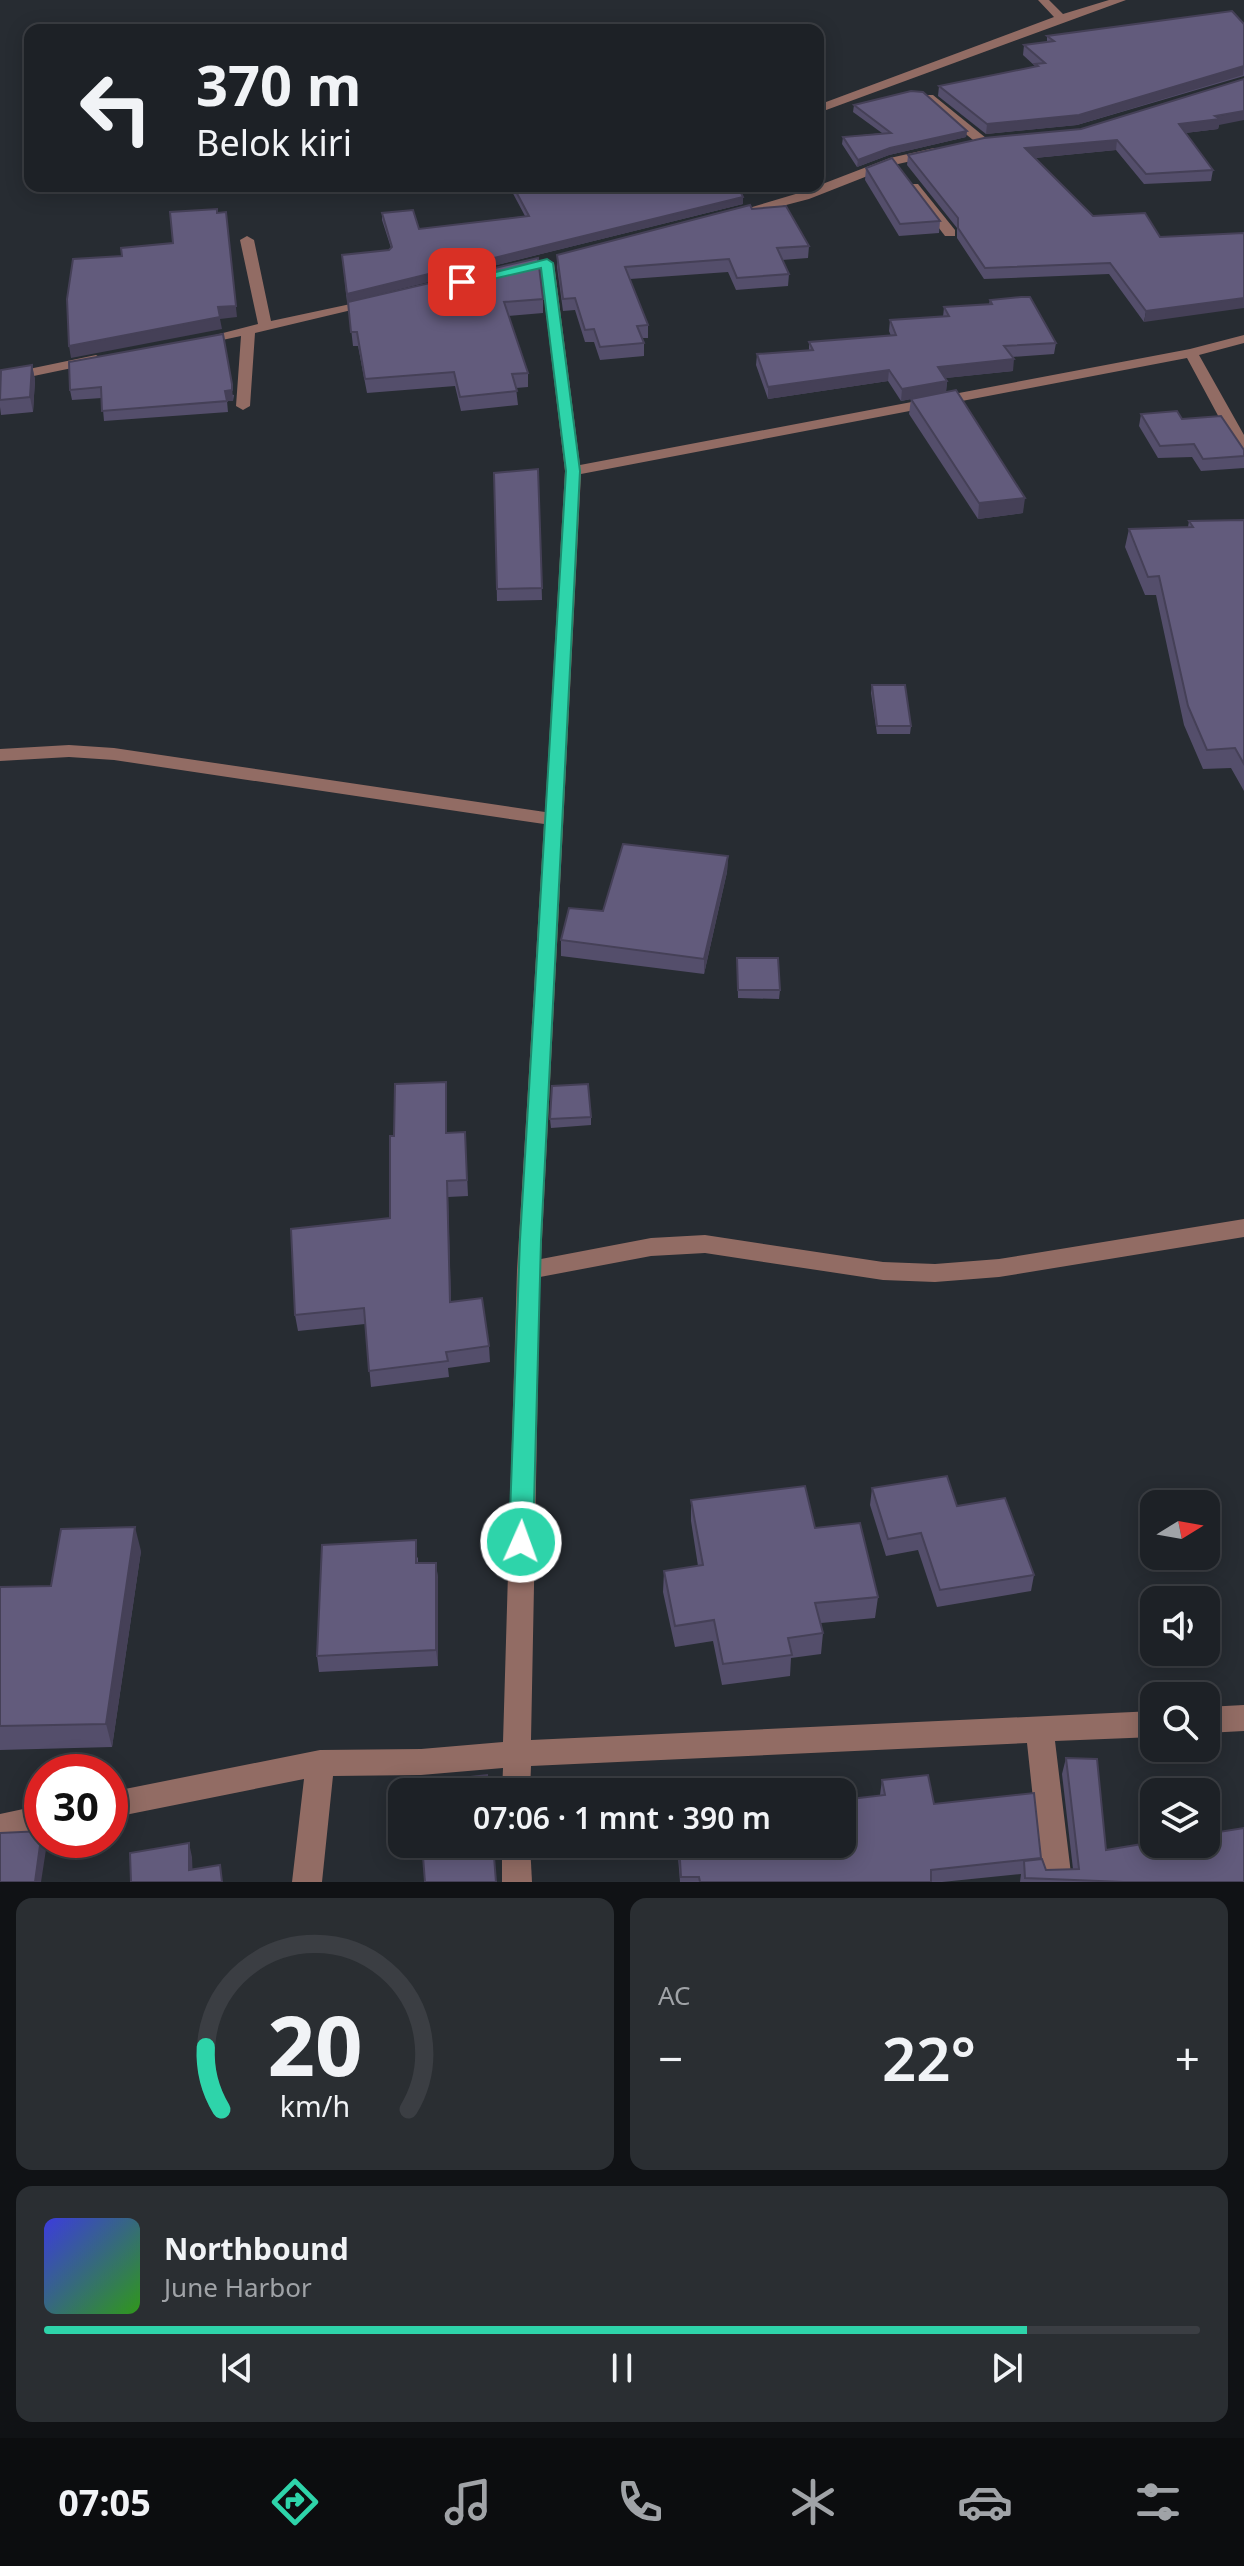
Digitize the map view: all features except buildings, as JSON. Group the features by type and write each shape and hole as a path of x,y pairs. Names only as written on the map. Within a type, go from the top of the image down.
{"street":[{"path":"1043,0 1061,18"},
{"path":"824,107 1061,18 1121,0"},
{"path":"929,98 989,140 967,144"},
{"path":"824,183 894,161 953,148"},
{"path":"894,161 950,233"},
{"path":"713,220 796,192"},
{"path":"247,240 266,328"},
{"path":"516,1778 529,1270 573,471 547,263"},
{"path":"188,343 384,301"},
{"path":"243,406 248,332"},
{"path":"573,471 806,424 1191,353 1244,339"},
{"path":"1191,353 1244,449"},
{"path":"0,379 113,356"},
{"path":"0,755 69,751 114,754 552,819"},
{"path":"529,1270 651,1247 705,1244 883,1271 935,1273 999,1268 1244,1228"},
{"path":"1220,1719 1244,1718"},
{"path":"128,1801 320,1763 421,1762 515,1754 1140,1725"},
{"path":"1040,1731 1057,1882"},
{"path":"307,1882 320,1763"},
{"path":"0,1828 24,1823"},
{"path":"516,1858 517,1882"}],"route":[{"path":"462,282 547,263 573,471 530,1240 521,1542"}]}
